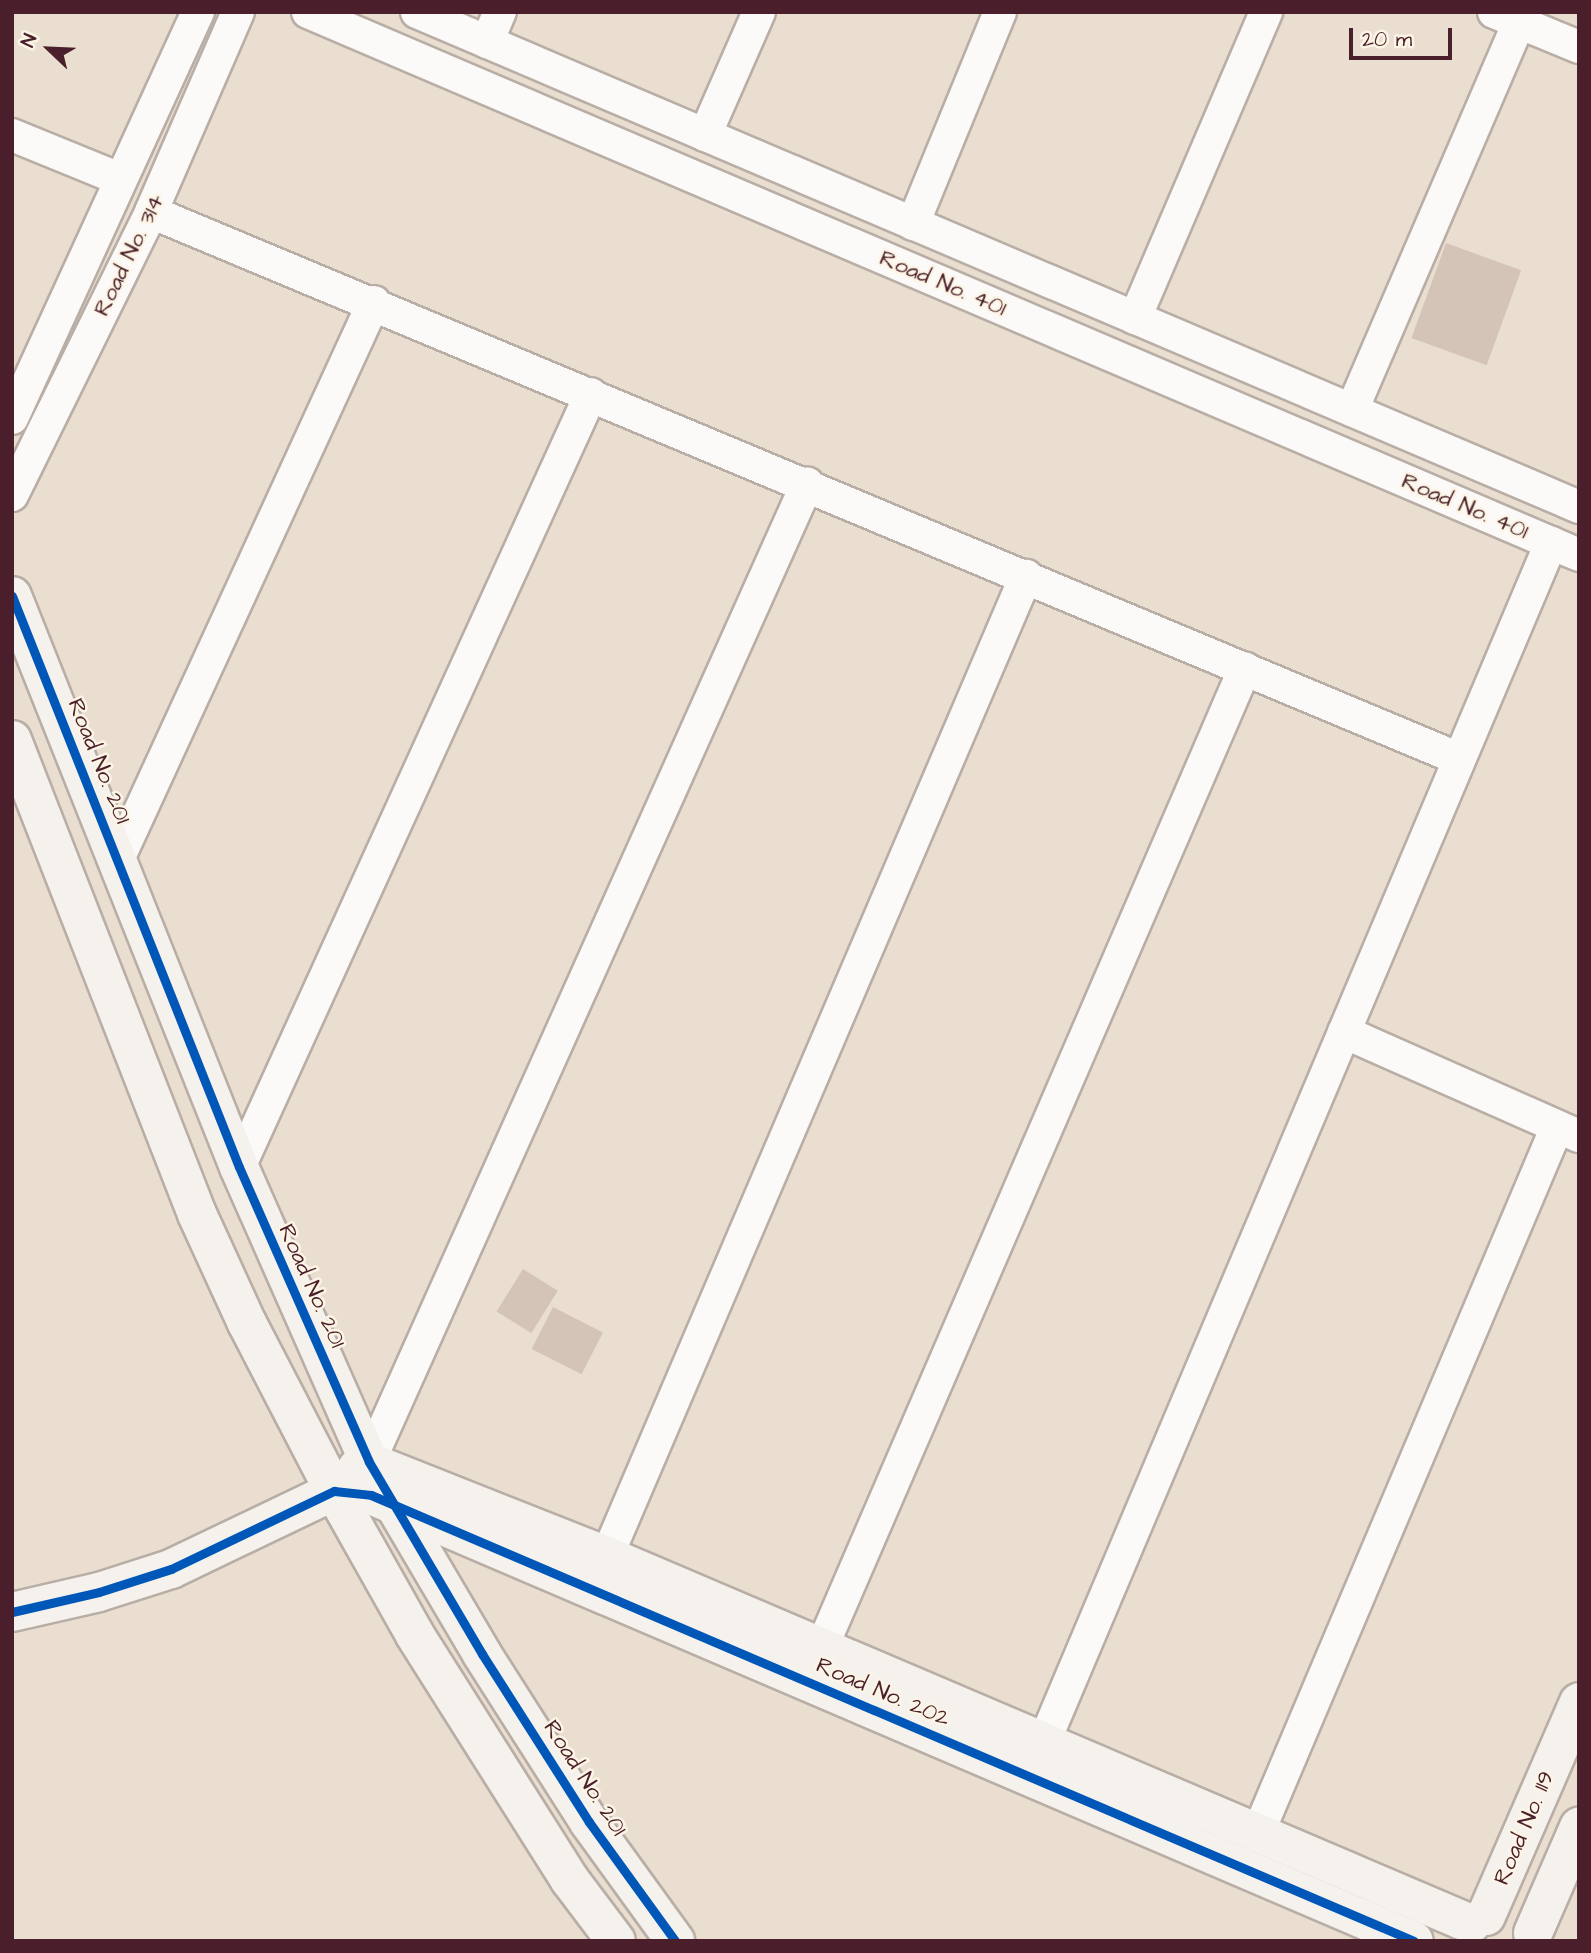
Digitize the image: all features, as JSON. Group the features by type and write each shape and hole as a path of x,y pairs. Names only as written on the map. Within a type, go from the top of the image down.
{"street":[{"name":"Road No. 314","path":"12,418 198,12"},
{"name":"Road No. 314","path":"12,495 151,212 237,12"},
{"name":"Road No. 401","path":"308,12 1565,549"},
{"name":"Road No. 401","path":"417,12 1352,410 1576,499"},
{"path":"487,42 500,12"},
{"path":"705,135 759,12"},
{"path":"913,224 1000,12"},
{"path":"1135,318 1266,12"},
{"path":"1352,410 1507,17 1579,47"},
{"path":"12,135 120,179"},
{"path":"151,212 374,302 1459,759"},
{"path":"118,859 374,302"},
{"path":"239,1167 591,394"},
{"path":"12,1612 171,1569 334,1491 343,1478 369,1462 807,484"},
{"path":"1044,1742 1459,759 1565,549"},
{"path":"607,1556 1026,576"},
{"name":"Road No. 201","path":"12,596 239,1167 369,1462 388,1500 589,1822 675,1941"},
{"path":"822,1647 1245,668"},
{"path":"12,740 197,1214 334,1491 493,1760 569,1880 616,1941"},
{"path":"1258,1833 1568,1131 1344,1032"},
{"name":"Road No. 202","path":"369,1462 607,1556 1472,1927 1513,1917 1534,1937"},
{"name":"Road No. 202","path":"334,1491 388,1500 1414,1941"},
{"name":"Road No. 119","path":"1472,1927 1579,1702"},
{"path":"1534,1937 1579,1827"}],"building":[{"path":"1446,243 1521,270 1487,365 1411,338"},
{"path":"523,1269 558,1291 531,1333 497,1311"},
{"path":"553,1307 603,1332 582,1374 532,1349"}],"cycle path":[{"path":"12,596 239,1167 369,1462 482,1654 589,1822 675,1941"},
{"path":"12,1612 99,1592 171,1569 334,1491 371,1495 1414,1941"}]}
